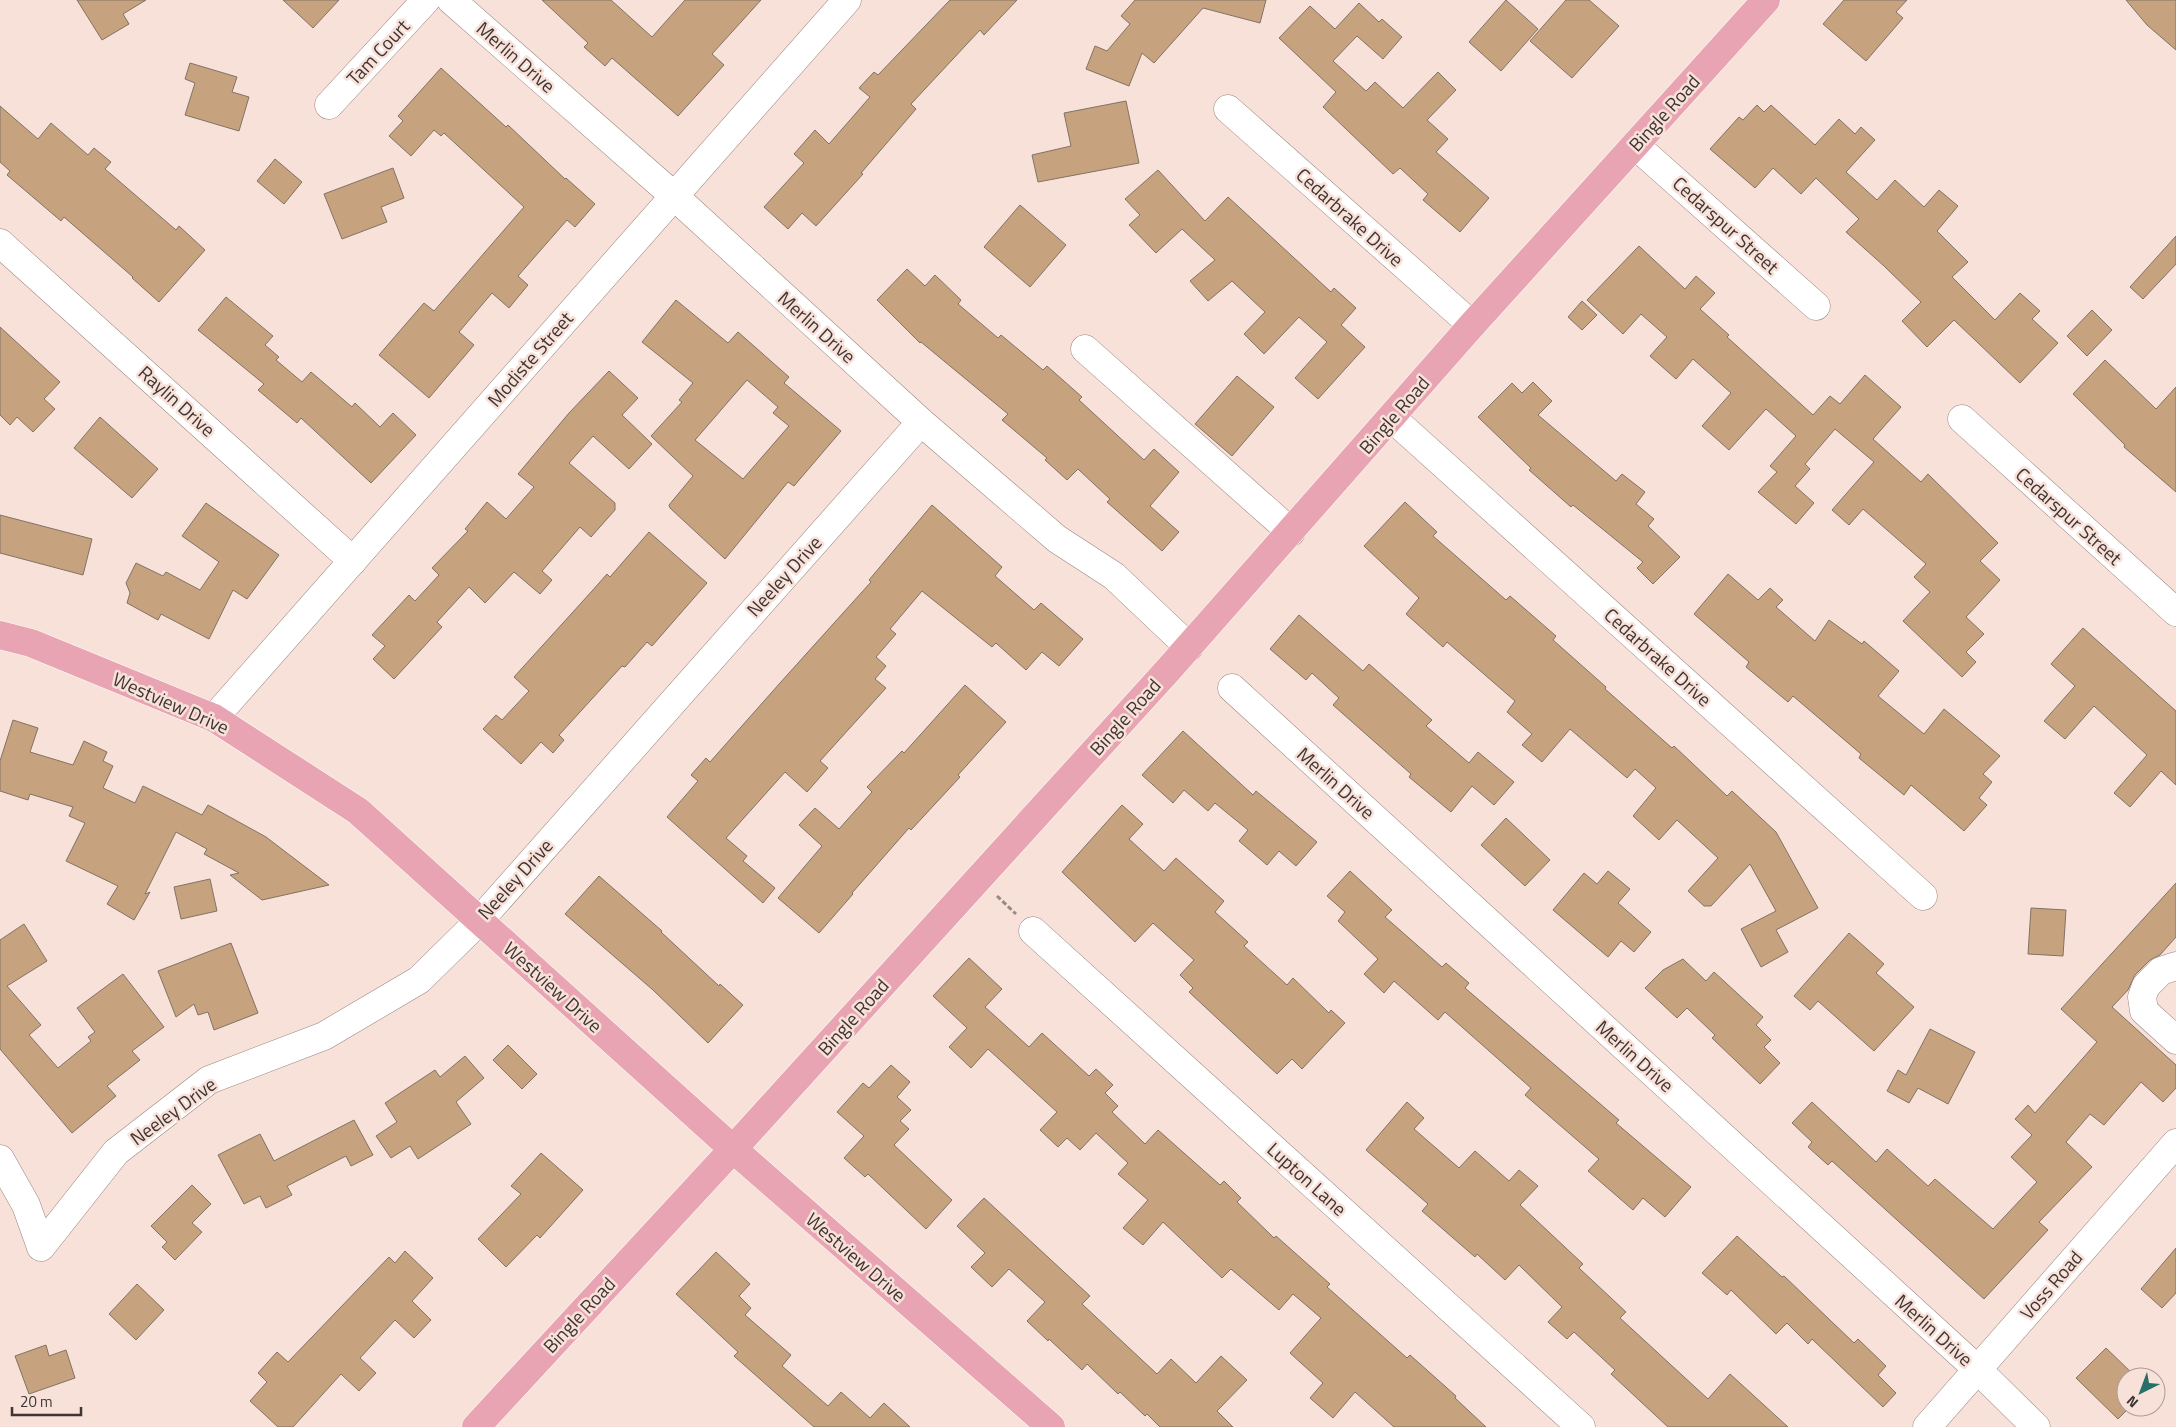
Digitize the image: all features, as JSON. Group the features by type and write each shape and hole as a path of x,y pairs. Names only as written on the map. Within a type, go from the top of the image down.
{"main road":[{"name":"Bingle Road","path":"476,1427 733,1149 1190,647 1472,325 1766,0"},
{"name":"Westview Drive","path":"0,636 31,642 214,718 358,812 733,1149 1051,1427"}],"street":[{"name":"Tam Court","path":"330,105 426,0"},
{"name":"Merlin Drive","path":"452,0 673,195 921,422 1057,539 1114,576 1190,647"},
{"name":"Modiste Street","path":"214,718 673,195 847,0"},
{"name":"Cedarbrake Drive","path":"1228,109 1472,325"},
{"name":"Cedarspur Street","path":"1636,145 1816,306"},
{"name":"Raylin Drive","path":"0,243 353,561"},
{"path":"1085,349 1291,532"},
{"name":"Cedarbrake Drive","path":"1392,418 1923,896"},
{"name":"Cedarspur Street","path":"1962,419 2176,612"},
{"name":"Neeley Drive","path":"0,1159 26,1205 41,1247 116,1152 209,1080 324,1036 419,980 479,921 921,422"},
{"name":"Merlin Drive","path":"1232,688 1977,1369 2036,1427"},
{"name":"Lupton Lane","path":"1035,933 1581,1427"},
{"path":"2176,966 2160,971 2146,986 2142,996 2144,1011 2176,1040"},
{"name":"Voss Road","path":"1927,1427 2176,1143"}],"path":[{"path":"979,878 1035,933"}],"building":[{"path":"77,0 146,0 123,14 129,24 102,40"},
{"path":"283,0 339,0 313,28"},
{"path":"542,0 611,0 652,37 685,0 761,0 712,54 724,65 678,116 612,58 605,66 584,47 588,43"},
{"path":"950,0 1017,0 984,35 980,30 911,104 916,109 861,173 863,174 816,226 802,213 788,229 764,207 804,163 794,154 815,130 829,144 870,97 859,88 874,72 878,75"},
{"path":"1135,0 1266,0 1260,23 1203,8 1154,63 1142,53 1129,86 1086,69 1095,46 1107,51 1130,24 1121,16"},
{"path":"1506,0 1538,29 1501,71 1469,42"},
{"path":"1566,0 1589,0 1619,26 1572,78 1530,41"},
{"path":"1844,0 1907,0 1896,12 1903,18 1866,61 1823,24"},
{"path":"2126,0 2176,0 2176,50 2147,25"},
{"path":"1359,3 1379,22 1382,19 1402,37 1383,59 1357,36 1333,61 1366,91 1375,82 1403,108 1438,72 1456,90 1427,120 1448,139 1436,152 1489,198 1460,232 1423,200 1428,194 1400,168 1393,174 1323,107 1336,92 1279,38 1310,6 1335,29"},
{"path":"190,63 237,77 232,92 249,97 239,131 185,115 195,83 185,79"},
{"path":"441,68 506,127 508,125 565,179 595,204 575,227 567,220 518,276 528,285 509,308 492,293 459,332 474,345 429,398 379,355 424,303 434,311 524,207 444,133 441,136 434,130 411,156 389,136 403,121 398,116"},
{"path":"1126,101 1139,163 1038,182 1032,155 1071,146 1064,113"},
{"path":"1757,105 1764,112 1771,105 1815,145 1839,119 1855,134 1861,127 1875,140 1846,172 1877,200 1895,180 1924,207 1939,190 1958,206 1937,231 1968,262 1952,277 1995,320 2020,293 2040,311 2032,319 2058,343 2020,383 1954,320 1927,347 1902,321 1921,302 1846,232 1859,219 1816,178 1801,194 1773,168 1755,188 1710,149 1739,117 1743,120"},
{"path":"0,106 38,139 51,123 88,155 94,148 111,162 105,169 176,230 179,226 205,250 159,302 64,217 61,221 7,175 10,171 0,162"},
{"path":"275,159 302,182 284,204 257,181"},
{"path":"393,168 404,198 381,207 387,222 342,239 324,194"},
{"path":"1158,170 1205,221 1228,197 1331,292 1334,288 1356,308 1341,325 1365,347 1318,399 1295,378 1327,342 1299,317 1264,354 1244,334 1265,312 1232,281 1208,301 1190,281 1215,260 1182,229 1156,253 1129,225 1140,215 1125,199"},
{"path":"1020,205 1066,245 1030,287 984,247"},
{"path":"2176,236 2176,264 2143,299 2130,287"},
{"path":"1639,246 1685,289 1696,276 1715,293 1700,309 1729,335 1727,337 1813,415 1830,396 1840,404 1865,375 1901,407 1873,439 1921,482 1928,474 1998,543 1980,561 2000,580 1966,617 1984,634 1966,652 1976,662 1962,677 1903,621 1930,592 1914,577 1926,564 1863,509 1849,525 1832,510 1874,462 1835,429 1805,464 1810,469 1795,486 1814,503 1796,524 1758,492 1777,472 1770,466 1796,436 1766,409 1729,450 1702,426 1731,393 1693,359 1676,379 1650,356 1667,337 1641,314 1623,334 1587,300"},
{"path":"907,269 925,286 935,275 961,300 958,304 998,338 1001,335 1043,370 1047,366 1082,397 1079,400 1144,460 1154,449 1179,472 1150,506 1179,532 1162,551 1107,502 1110,499 1078,469 1067,480 1045,460 1047,458 1002,420 1008,414 920,343 877,300"},
{"path":"226,297 273,336 265,345 279,357 276,360 302,382 311,372 352,407 355,403 380,427 393,413 416,435 371,483 301,418 297,423 258,390 264,384 198,330"},
{"path":"676,300 728,343 738,332 789,377 784,383 841,431 794,486 788,482 725,559 670,508 669,505 693,476 651,436 682,402 679,400 693,383 642,342","holes":["747,380 778,407 773,413 789,426 743,479 695,440"]},
{"path":"1582,301 1597,315 1582,330 1568,317"},
{"path":"2092,310 2112,330 2087,356 2067,336"},
{"path":"0,327 60,382 44,399 55,409 33,432 17,417 10,425 0,415"},
{"path":"2105,360 2156,409 2176,387 2176,492 2124,447 2125,445 2073,394"},
{"path":"609,371 638,398 622,415 652,444 629,469 593,436 569,463 615,503 615,510 591,537 580,527 542,571 552,580 540,594 514,572 485,603 469,587 437,622 442,627 394,679 373,659 385,646 372,635 409,595 415,601 439,575 432,568 468,531 465,529 487,502 506,519 534,487 518,474 569,413"},
{"path":"1237,376 1274,407 1232,456 1195,424"},
{"path":"1533,382 1552,401 1538,415 1616,481 1622,474 1645,492 1636,504 1654,519 1648,526 1680,557 1653,584 1637,568 1643,562 1573,505 1571,507 1529,470 1531,468 1478,417 1512,383 1522,393"},
{"path":"100,417 158,469 132,498 74,448"},
{"path":"1405,502 1437,532 1433,536 1506,600 1510,596 1556,636 1553,640 1606,687 1605,689 1672,748 1674,746 1727,796 1732,791 1776,832 1818,908 1776,930 1788,952 1761,967 1741,929 1776,911 1750,864 1711,906 1704,906 1688,891 1718,858 1677,820 1659,840 1633,816 1656,788 1635,769 1627,778 1570,729 1542,762 1522,745 1532,734 1507,712 1515,701 1447,642 1443,647 1406,614 1419,598 1364,546"},
{"path":"206,503 279,555 247,599 233,590 209,639 161,614 158,620 127,603 130,593 126,583 136,563 163,576 166,572 200,590 219,562 182,536"},
{"path":"932,505 1002,567 995,576 1034,610 1041,603 1083,639 1059,666 1042,652 1026,670 996,643 992,647 922,591 890,629 896,634 876,657 886,666 875,679 886,688 820,761 828,768 807,792 785,772 726,838 747,856 743,861 775,888 763,903 667,817 698,781 691,775 706,758 710,762 871,582 869,580"},
{"path":"0,515 92,539 83,575 0,553"},
{"path":"649,532 707,583 652,646 647,642 625,667 622,666 559,735 564,740 553,753 541,742 521,764 483,729 496,715 502,720 529,691 514,677 607,574 610,577"},
{"path":"1728,574 1758,600 1770,588 1783,600 1776,607 1815,641 1829,620 1862,644 1864,641 1899,671 1878,696 1924,734 1944,709 2000,756 1983,774 1992,782 1979,798 1987,805 1964,831 1911,785 1904,795 1859,758 1861,754 1793,696 1788,702 1746,667 1749,662 1694,614"},
{"path":"1299,615 1363,671 1369,664 1432,720 1426,726 1469,763 1478,752 1514,782 1494,805 1472,786 1451,812 1409,777 1411,774 1333,705 1339,698 1312,673 1306,680 1270,649"},
{"path":"2083,628 2176,711 2176,785 2161,771 2130,807 2114,793 2147,755 2094,706 2065,739 2044,721 2075,686 2051,664"},
{"path":"965,685 1006,722 958,775 960,777 911,830 909,828 819,933 778,898 822,846 799,825 815,808 839,829 872,792 867,787 902,751 904,753"},
{"path":"13,720 38,728 30,752 73,765 84,741 107,752 103,761 113,766 103,788 135,803 143,786 202,815 208,805 266,837 329,885 262,900 230,875 239,873 204,854 207,849 176,832 145,894 150,892 134,920 107,904 118,886 66,861 85,823 69,816 73,807 30,794 28,800 0,791 0,761"},
{"path":"1183,731 1253,795 1256,791 1317,842 1296,866 1279,851 1267,865 1239,841 1248,830 1215,803 1208,811 1184,790 1173,803 1142,775"},
{"path":"1122,805 1143,824 1129,839 1164,871 1176,858 1224,901 1215,912 1248,942 1244,946 1287,985 1293,978 1329,1013 1331,1010 1345,1023 1302,1069 1292,1059 1277,1074 1189,992 1193,988 1180,975 1194,960 1153,923 1135,942 1062,872"},
{"path":"1506,818 1550,860 1525,886 1481,845"},
{"path":"1350,871 1392,910 1385,917 1442,967 1446,963 1469,983 1465,988 1619,1120 1616,1123 1691,1187 1665,1217 1643,1198 1633,1210 1588,1171 1599,1159 1525,1095 1531,1088 1445,1012 1438,1020 1394,981 1384,993 1364,974 1378,959 1338,921 1345,912 1327,896"},
{"path":"1608,871 1630,889 1618,903 1651,932 1634,952 1621,941 1608,957 1553,910 1584,873 1597,884"},
{"path":"599,876 662,931 719,986 720,984 743,1005 708,1043 653,990 565,914"},
{"path":"210,879 217,911 181,919 174,887"},
{"path":"2176,883 2176,937 2160,955 2150,960 2135,975 2128,990 2112,1007 2176,1065 2176,1088 2163,1102 2141,1082 2104,1125 2090,1114 2066,1142 2092,1167 2039,1222 2048,1230 1984,1299 1832,1161 1828,1165 1808,1147 1812,1142 1792,1123 1812,1102 1876,1162 1887,1149 1928,1186 1935,1179 1993,1229 2037,1182 2011,1157 2032,1135 2015,1119 2028,1105 2035,1113 2097,1042 2061,1009"},
{"path":"2031,908 2066,910 2063,956 2028,954"},
{"path":"24,924 47,961 7,986 41,1025 29,1035 58,1068 91,1041 88,1037 95,1032 77,1008 123,974 164,1027 132,1051 140,1060 107,1086 116,1096 72,1133 0,1049 0,940"},
{"path":"1849,933 1884,964 1876,973 1914,1007 1874,1051 1818,1001 1810,1010 1794,996"},
{"path":"231,943 258,1013 214,1030 208,1012 198,1015 194,1004 176,1017 158,971"},
{"path":"969,958 1002,989 985,1007 1029,1047 1042,1033 1089,1076 1096,1069 1113,1085 1105,1093 1118,1106 1112,1112 1145,1144 1158,1130 1220,1185 1224,1181 1241,1198 1237,1202 1274,1238 1276,1236 1330,1284 1327,1287 1407,1358 1410,1355 1456,1396 1455,1398 1486,1427 1394,1427 1355,1392 1333,1418 1310,1398 1323,1383 1290,1353 1321,1318 1293,1294 1279,1310 1231,1269 1222,1278 1163,1222 1143,1245 1123,1228 1148,1200 1118,1174 1128,1163 1096,1133 1080,1150 1067,1138 1058,1147 1040,1130 1057,1112 988,1049 971,1068 949,1047 967,1028 933,996"},
{"path":"1683,959 1706,981 1714,972 1763,1017 1756,1025 1771,1040 1764,1047 1780,1063 1760,1084 1712,1038 1715,1035 1687,1008 1677,1018 1645,988 1663,970"},
{"path":"1930,1029 1975,1052 1948,1104 1918,1088 1909,1103 1887,1091 1898,1070 1906,1075"},
{"path":"508,1045 537,1074 522,1089 493,1060"},
{"path":"465,1056 484,1078 456,1102 471,1124 418,1159 410,1146 391,1158 376,1136 397,1122 385,1103 435,1070 440,1077"},
{"path":"891,1065 910,1082 897,1097 911,1110 900,1121 909,1129 894,1145 952,1200 926,1229 868,1174 865,1177 844,1158 864,1136 837,1112 863,1083 869,1088"},
{"path":"1407,1102 1424,1118 1414,1129 1459,1168 1475,1151 1509,1181 1519,1170 1538,1186 1520,1205 1583,1264 1579,1268 1626,1312 1620,1318 1708,1399 1730,1374 1788,1427 1668,1427 1611,1374 1615,1370 1574,1332 1567,1339 1548,1322 1562,1307 1519,1265 1505,1280 1477,1254 1475,1257 1422,1211 1428,1204 1366,1150"},
{"path":"354,1120 373,1155 351,1166 346,1156 287,1186 292,1195 266,1208 260,1196 244,1204 218,1155 260,1134 274,1161"},
{"path":"541,1153 583,1190 540,1238 537,1235 506,1267 478,1239 521,1194 511,1186"},
{"path":"192,1185 211,1204 192,1223 202,1232 175,1260 162,1247 167,1242 151,1226"},
{"path":"984,1198 1090,1296 1082,1304 1157,1374 1171,1359 1196,1383 1221,1356 1247,1380 1217,1411 1233,1427 1160,1427 1147,1414 1145,1416 1120,1392 1118,1394 1087,1364 1082,1370 1049,1339 1048,1341 1027,1321 1045,1302 1009,1269 992,1287 971,1267 985,1253 957,1226"},
{"path":"1737,1236 1782,1277 1784,1276 1854,1343 1858,1339 1886,1366 1878,1375 1896,1393 1883,1407 1812,1339 1808,1344 1787,1323 1776,1334 1731,1290 1727,1295 1702,1273"},
{"path":"2176,1248 2176,1293 2162,1308 2141,1289"},
{"path":"405,1251 433,1278 412,1301 431,1320 414,1338 395,1320 360,1358 376,1373 359,1391 341,1374 293,1427 278,1427 250,1401 267,1382 258,1373 277,1352 288,1362 389,1257 395,1263"},
{"path":"716,1252 750,1284 739,1296 751,1308 745,1315 791,1355 782,1366 828,1406 841,1392 870,1418 884,1403 910,1427 814,1427 734,1356 738,1352 676,1294"},
{"path":"137,1284 164,1310 136,1340 109,1314"},
{"path":"46,1345 49,1356 66,1350 75,1378 29,1394 15,1356"},
{"path":"2106,1348 2126,1367 2116,1367 2116,1417 2120,1417 2118,1419 2076,1378"}]}
